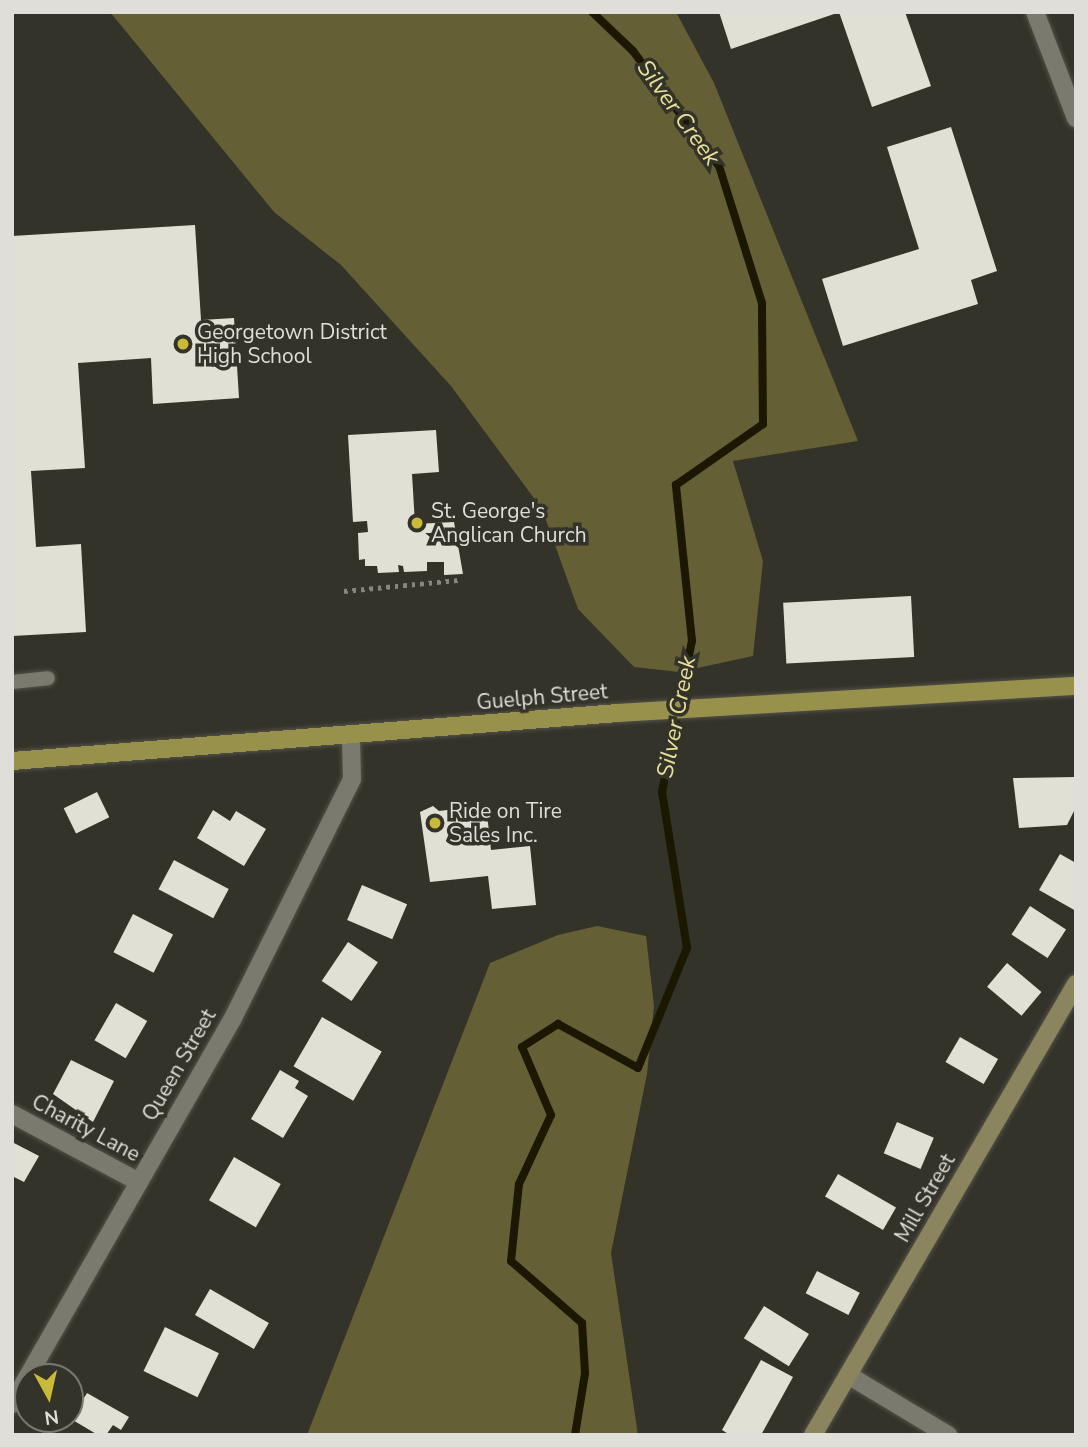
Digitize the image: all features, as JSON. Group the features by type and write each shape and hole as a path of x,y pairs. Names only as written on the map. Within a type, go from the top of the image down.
{"main road":[{"name":"Guelph Street","path":"12,761 351,737 618,713 1076,686"}],"street":[{"path":"1035,12 1076,118"},
{"name":"Queen Street","path":"12,1404 232,1020 352,779 351,737"},
{"name":"Mill Street","path":"813,1435 1074,990"},
{"name":"Charity Lane","path":"12,1114 139,1182"},
{"path":"848,1375 948,1435"}],"lane":[{"path":"12,682 48,678"}],"path":[{"path":"418,573 418,583"},
{"path":"344,590 456,579"}],"shaded area":[{"path":"110,12 676,12 714,83 858,441 733,461 763,561 753,656 679,672 634,667 578,609 542,509 451,386 341,265 274,212"},
{"path":"597,926 646,936 654,1006 647,1074 611,1253 638,1435 307,1435 490,963 558,935"}],"building":[{"path":"719,12 837,12 837,13 731,49"},
{"path":"839,12 905,12 931,86 872,107"},
{"path":"951,127 997,271 971,280 978,304 843,346 822,279 919,249 887,147"},
{"name":"Georgetown District High School","path":"195,225 201,320 234,318 239,398 153,404 151,358 78,363 85,468 31,471 36,547 81,544 86,632 12,636 12,236"},
{"path":"436,430 439,472 412,474 415,524 454,522 463,574 444,575 444,562 427,562 427,571 404,572 403,566 398,565 399,572 378,573 377,566 365,566 365,559 359,560 358,533 368,532 367,521 353,522 348,435"},
{"path":"911,596 914,657 786,664 783,603"},
{"path":"1076,777 1076,807 1067,825 1019,828 1013,778"},
{"path":"97,792 109,817 76,833 64,808"},
{"path":"486,805 491,850 530,846 536,905 492,909 488,876 430,882 420,812 433,806 439,811"},
{"path":"213,810 230,821 236,811 266,829 244,866 197,838"},
{"path":"1060,854 1076,863 1076,911 1039,890"},
{"path":"174,860 229,889 213,918 159,889"},
{"path":"362,885 407,904 392,939 347,920"},
{"path":"1030,906 1066,929 1048,958 1011,935"},
{"path":"133,914 173,934 154,973 113,952"},
{"path":"348,942 378,962 352,1001 322,981"},
{"path":"1007,963 1041,992 1022,1016 987,987"},
{"path":"116,1003 147,1021 126,1058 95,1040"},
{"path":"322,1017 382,1052 353,1101 294,1066"},
{"path":"960,1037 998,1059 984,1084 946,1062"},
{"path":"71,1060 114,1081 93,1122 53,1094"},
{"path":"280,1070 299,1081 295,1088 308,1096 283,1138 251,1119"},
{"path":"897,1122 934,1138 921,1169 884,1153"},
{"path":"12,1142 39,1156 24,1182 12,1176"},
{"path":"234,1157 281,1184 256,1227 209,1200"},
{"path":"838,1174 896,1208 883,1230 825,1197"},
{"path":"817,1271 860,1293 848,1315 806,1293"},
{"path":"210,1289 269,1323 254,1349 195,1315"},
{"path":"764,1306 809,1334 789,1366 744,1338"},
{"path":"165,1327 219,1353 197,1397 144,1371"},
{"path":"761,1360 793,1377 761,1435 730,1435 722,1430"},
{"path":"87,1393 129,1417 121,1430 113,1425 106,1435 98,1435 84,1427 84,1398"}],"waterway":[{"name":"Silver Creek","path":"575,1435 585,1373 582,1323 511,1261 519,1184 551,1115 522,1047 558,1024 638,1068 687,948 662,792 692,641 676,485 763,424 762,303 719,166 633,51 592,12"}],"place":[{"name":"Georgetown District High School","path":"183,344"},
{"name":"St. George's Anglican Church","path":"417,523"},
{"name":"Ride on Tire Sales Inc.","path":"435,823"}]}
